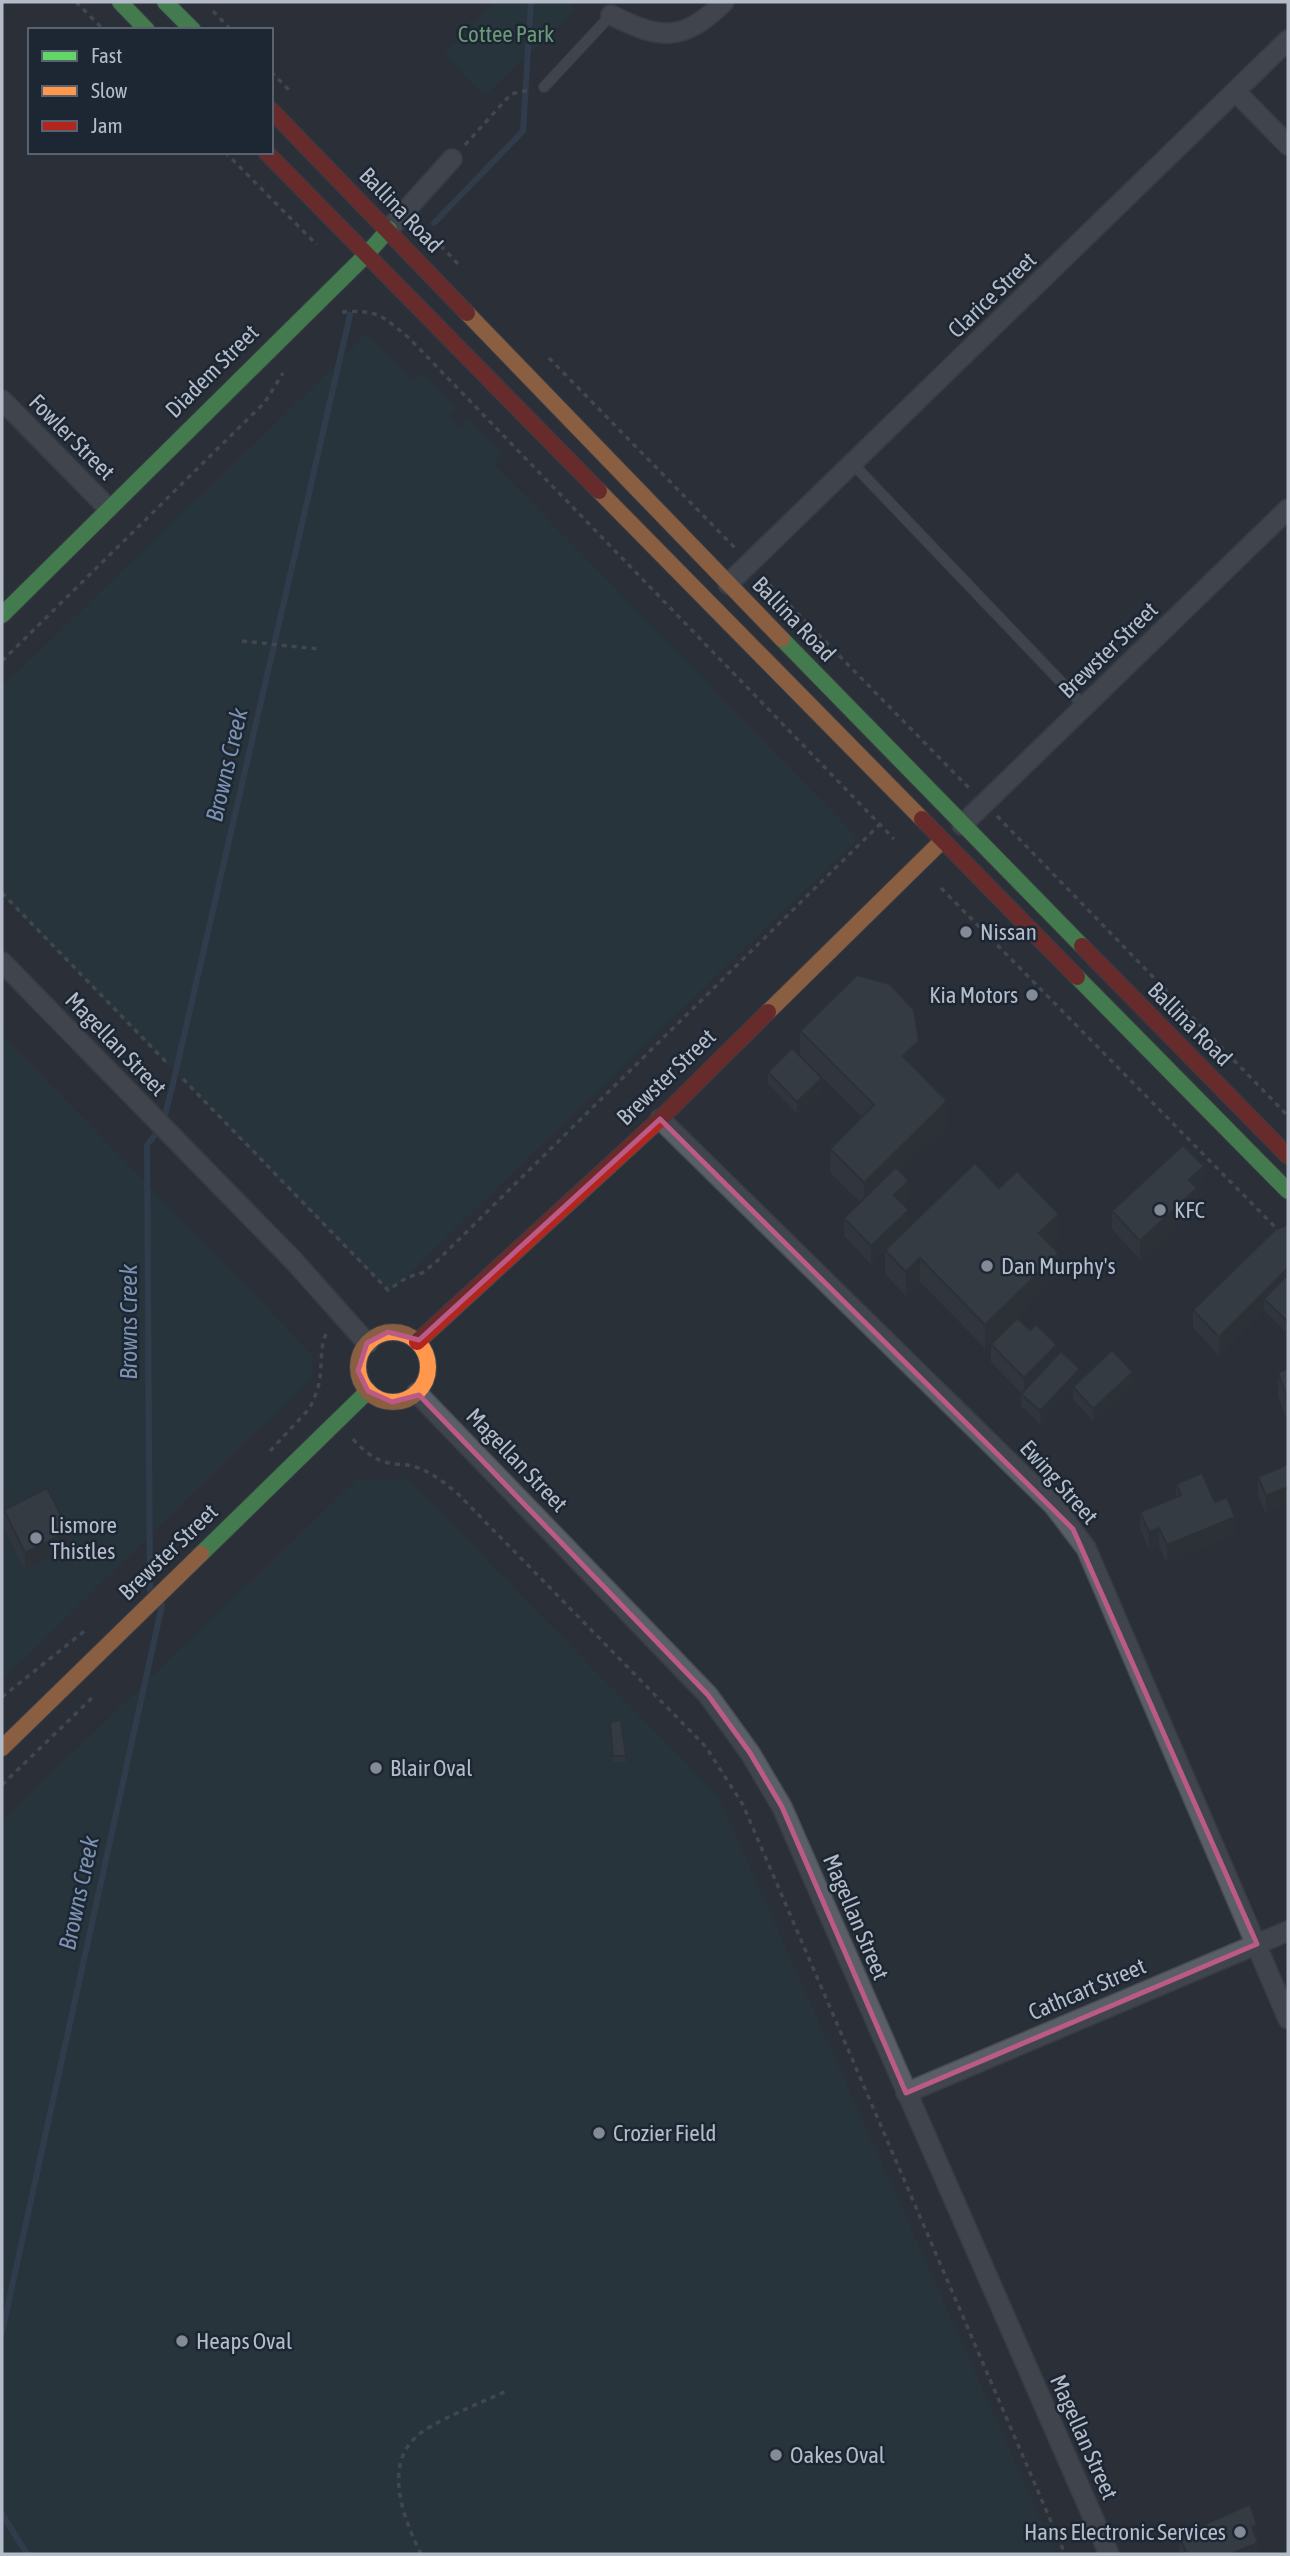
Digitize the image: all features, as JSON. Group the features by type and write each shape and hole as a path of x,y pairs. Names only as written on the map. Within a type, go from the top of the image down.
{"main road":[{"path":"120,2 145,28"},
{"path":"165,2 191,28"},
{"name":"Ballina Road","path":"273,112 389,229 962,825 1288,1156"},
{"name":"Ballina Road","path":"268,154 1288,1191"},
{"name":"Diadem Street","path":"2,615 366,255 389,229"},
{"name":"Brewster Street","path":"417,1342 660,1119 943,841"},
{"path":"388,1332 404,1334 417,1342 427,1358 428,1367 423,1385 417,1393 410,1398 392,1402 375,1397 368,1391 358,1371 359,1356 367,1343 388,1332"},
{"name":"Brewster Street","path":"2,1748 368,1391"}],"street":[{"path":"611,15 642,31 668,34 690,29 724,2"},
{"name":"Clarice Street","path":"728,584 1288,40"},
{"path":"1236,92 1288,145"},
{"name":"Diadem Street","path":"389,229 452,159"},
{"name":"Fowler Street","path":"2,400 108,508"},
{"name":"Brewster Street","path":"962,825 1288,509"},
{"name":"Magellan Street","path":"2,962 293,1261 367,1343"},
{"name":"Ewing Street","path":"660,1119 1054,1506 1073,1529 1086,1548 1288,2019"},
{"name":"Magellan Street","path":"417,1393 708,1695 751,1753 782,1807 1109,2554"},
{"name":"Cathcart Street","path":"906,2093 1288,1931"}],"lane":[{"path":"544,87 611,15"},
{"path":"853,464 1084,707"}],"path":[{"path":"76,2 102,28"},
{"path":"213,11 229,28"},
{"path":"273,74 298,100"},
{"path":"452,159 511,94"},
{"path":"227,154 317,246"},
{"path":"406,210 465,271"},
{"path":"341,313 380,313 409,338 894,839"},
{"path":"546,356 736,549"},
{"path":"2,661 265,402 286,369"},
{"path":"760,575 971,791"},
{"path":"242,641 318,649"},
{"path":"996,816 1288,1116"},
{"path":"183,1079 388,1290 408,1277 422,1273 435,1263 878,825"},
{"path":"941,888 1281,1233"},
{"path":"2,893 168,1064"},
{"path":"261,1460 309,1409 320,1380 323,1339 327,1332"},
{"path":"353,1440 370,1456 388,1463 419,1468 438,1478 458,1494 706,1747 743,1805 1065,2554"},
{"path":"2,1697 93,1623"},
{"path":"2,1785 94,1696"},
{"path":"421,2554 403,2513 401,2501 400,2471 406,2448 422,2431 506,2391"}],"highlighted area":[{"path":"660,1119 1073,1529 1257,1944 906,2093 782,1807 750,1753 708,1695 419,1395 392,1402 368,1391 358,1371 367,1343 388,1332 419,1340"}],"green space":[{"name":"Cottee Park","path":"495,2 567,2 575,10 485,96 444,54"},
{"path":"366,333 413,381 423,373 457,407 448,416 459,428 469,419 503,453 493,463 858,838 389,1293 2,895 2,687"},
{"path":"2,1034 313,1356 311,1378 2,1680"},
{"path":"356,1480 408,1480 718,1796 1056,2554 2,2554 2,1821"}],"building":[{"path":"857,975 890,984 914,1010 919,1041 903,1056 947,1101 864,1183 830,1149 874,1105 800,1031"},
{"path":"792,1048 822,1078 797,1102 768,1072"},
{"path":"1183,1145 1204,1166 1189,1180 1197,1188 1140,1241 1112,1211"},
{"path":"975,1163 999,1188 1017,1171 1059,1214 1039,1233 1059,1253 985,1325 920,1258 906,1272 885,1250"},
{"path":"896,1167 909,1181 894,1195 909,1210 871,1246 844,1218"},
{"path":"1287,1225 1288,1268 1219,1337 1193,1310 1276,1229"},
{"path":"1288,1274 1288,1318 1286,1320 1264,1299"},
{"path":"1017,1318 1030,1330 1036,1324 1057,1345 1024,1378 991,1344"},
{"path":"1112,1350 1133,1372 1093,1409 1073,1387"},
{"path":"1061,1351 1080,1369 1040,1411 1021,1394"},
{"path":"1288,1368 1288,1400 1278,1373"},
{"path":"1288,1464 1288,1487 1266,1496 1258,1477"},
{"path":"1202,1473 1215,1502 1227,1497 1235,1517 1167,1545 1159,1528 1149,1532 1140,1512 1181,1495 1176,1484"},
{"path":"47,1488 69,1531 25,1553 4,1510"},
{"path":"621,1720 626,1756 613,1756 610,1722"},
{"path":"1250,2504 1257,2525 1252,2527 1258,2543 1230,2554 1187,2554 1179,2536"}],"waterway":[{"path":"434,223 523,131 531,2"},
{"name":"Browns Creek","path":"152,1591 147,1145 162,1126 172,1088 350,315"},
{"name":"Browns Creek","path":"2,2332 162,1605"},
{"name":"Browns Creek","path":"2,2514 27,2554"}],"traffic: fast":[{"path":"120,2 145,28"},
{"path":"165,2 191,28"},
{"path":"2,615 366,255 389,229"},
{"path":"782,639 1082,946"},
{"path":"1077,977 1288,1191"},
{"path":"201,1554 368,1391"}],"traffic: slow":[{"path":"467,313 782,639"},
{"path":"599,491 922,819"},
{"path":"768,1012 942,841"},
{"path":"393,1332 418,1342 428,1367 418,1392 393,1402 368,1392 358,1367 368,1342 393,1332"},
{"path":"2,1748 201,1554"}],"traffic: jam":[{"path":"273,112 467,313"},
{"path":"268,154 599,491"},
{"path":"922,819 1077,977"},
{"path":"1082,946 1288,1156"},
{"path":"417,1342 660,1119 768,1012"}],"place":[{"name":"Nissan","path":"966,932"},
{"name":"Kia Motors","path":"1032,995"},
{"name":"KFC","path":"1160,1210"},
{"name":"Dan Murphy's","path":"987,1266"},
{"name":"Lismore Thistles","path":"36,1538"},
{"name":"Blair Oval","path":"376,1768"},
{"name":"Crozier Field","path":"599,2133"},
{"name":"Heaps Oval","path":"182,2341"},
{"name":"Oakes Oval","path":"776,2455"},
{"name":"Hans Electronic Services","path":"1240,2532"}]}
